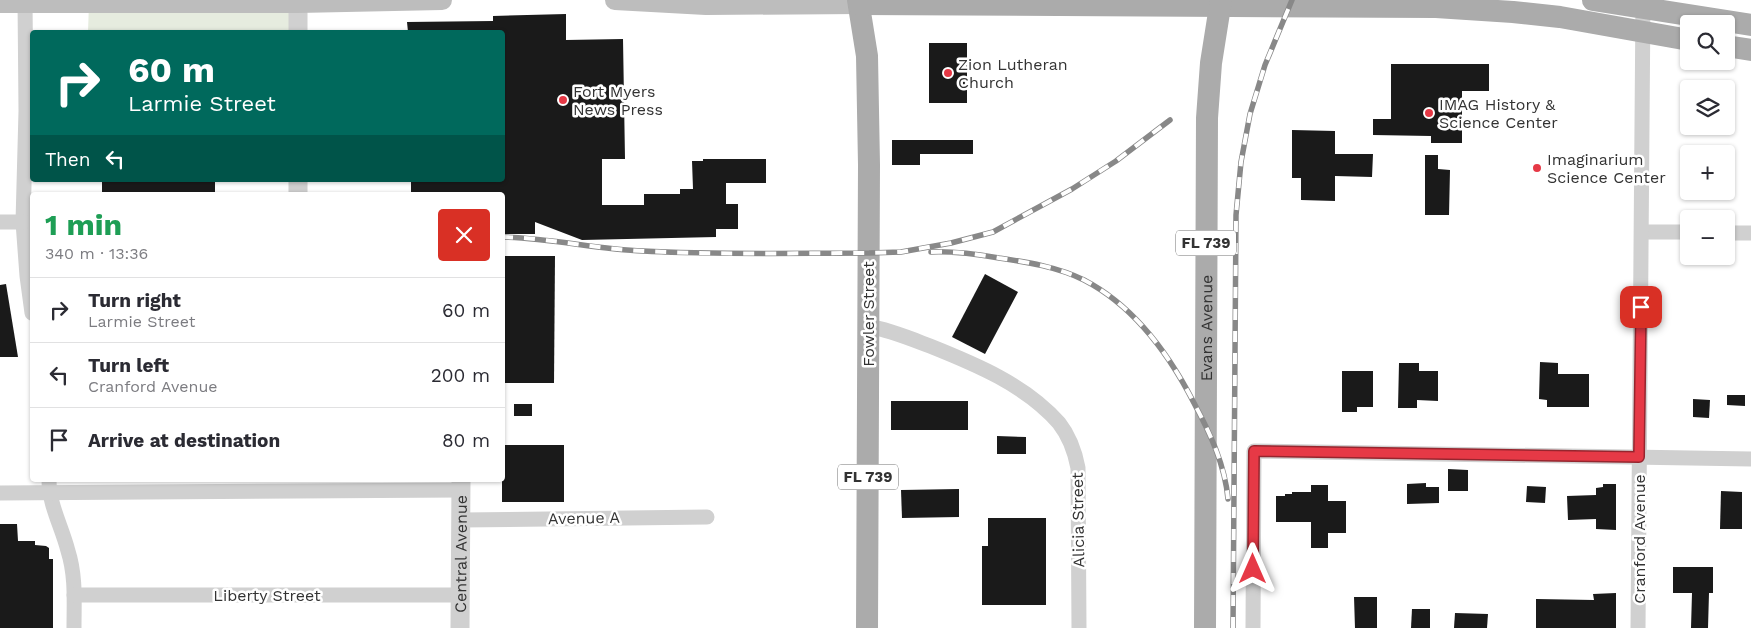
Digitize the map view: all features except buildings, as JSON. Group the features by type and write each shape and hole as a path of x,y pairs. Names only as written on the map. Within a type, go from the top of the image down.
{"main road":[{"path":"0,2 430,0"},
{"path":"615,0 706,5 858,2 1221,3 1436,7 1560,17 1680,38"},
{"path":"1593,0 1643,4 1751,25"},
{"name":"Fowler Street","path":"858,2 867,56 869,165 867,628"},
{"name":"Evans Avenue","path":"1205,628 1208,118 1211,63 1221,3"},
{"path":"1735,47 1751,50"}],"street":[{"path":"26,1 29,111 23,222 30,298"},
{"path":"298,1 298,30"},
{"name":"Cranford Avenue","path":"1638,628 1643,4"},
{"path":"0,222 23,222"},
{"path":"1642,232 1680,232"},
{"path":"1735,233 1751,233"},
{"name":"Alicia Street","path":"868,326 889,330 963,359 993,374 1035,401 1048,412 1063,430 1074,450 1078,468 1079,628"},
{"path":"1253,628 1254,451 1751,459"},
{"path":"0,493 49,487 461,485"},
{"name":"Central Avenue","path":"460,628 461,485"},
{"path":"49,487 69,552 73,573 74,628"},
{"name":"Avenue A","path":"461,520 706,517"},
{"name":"Liberty Street","path":"74,595 459,596"}],"shaded area":[{"path":"89,3 298,3 298,30 88,30"}],"railway":[{"path":"1233,628 1236,215 1241,162 1250,114 1265,65 1292,0"},
{"path":"505,237 538,239 625,250 671,252 756,254 901,252 951,243 993,232 1072,189 1116,161 1170,120"},
{"path":"931,252 973,254 1053,268 1084,280 1119,303 1134,317 1161,349 1184,385 1216,449 1224,474 1228,499"}],"place":[{"name":"Zion Lutheran Church","path":"948,73"},
{"name":"Fort Myers News Press","path":"563,100"},
{"name":"IMAG History & Science Center","path":"1429,113"},
{"name":"Imaginarium Science Center","path":"1537,168"}],"route":[{"path":"1253,569 1254,451 1639,457 1641,307"}]}
